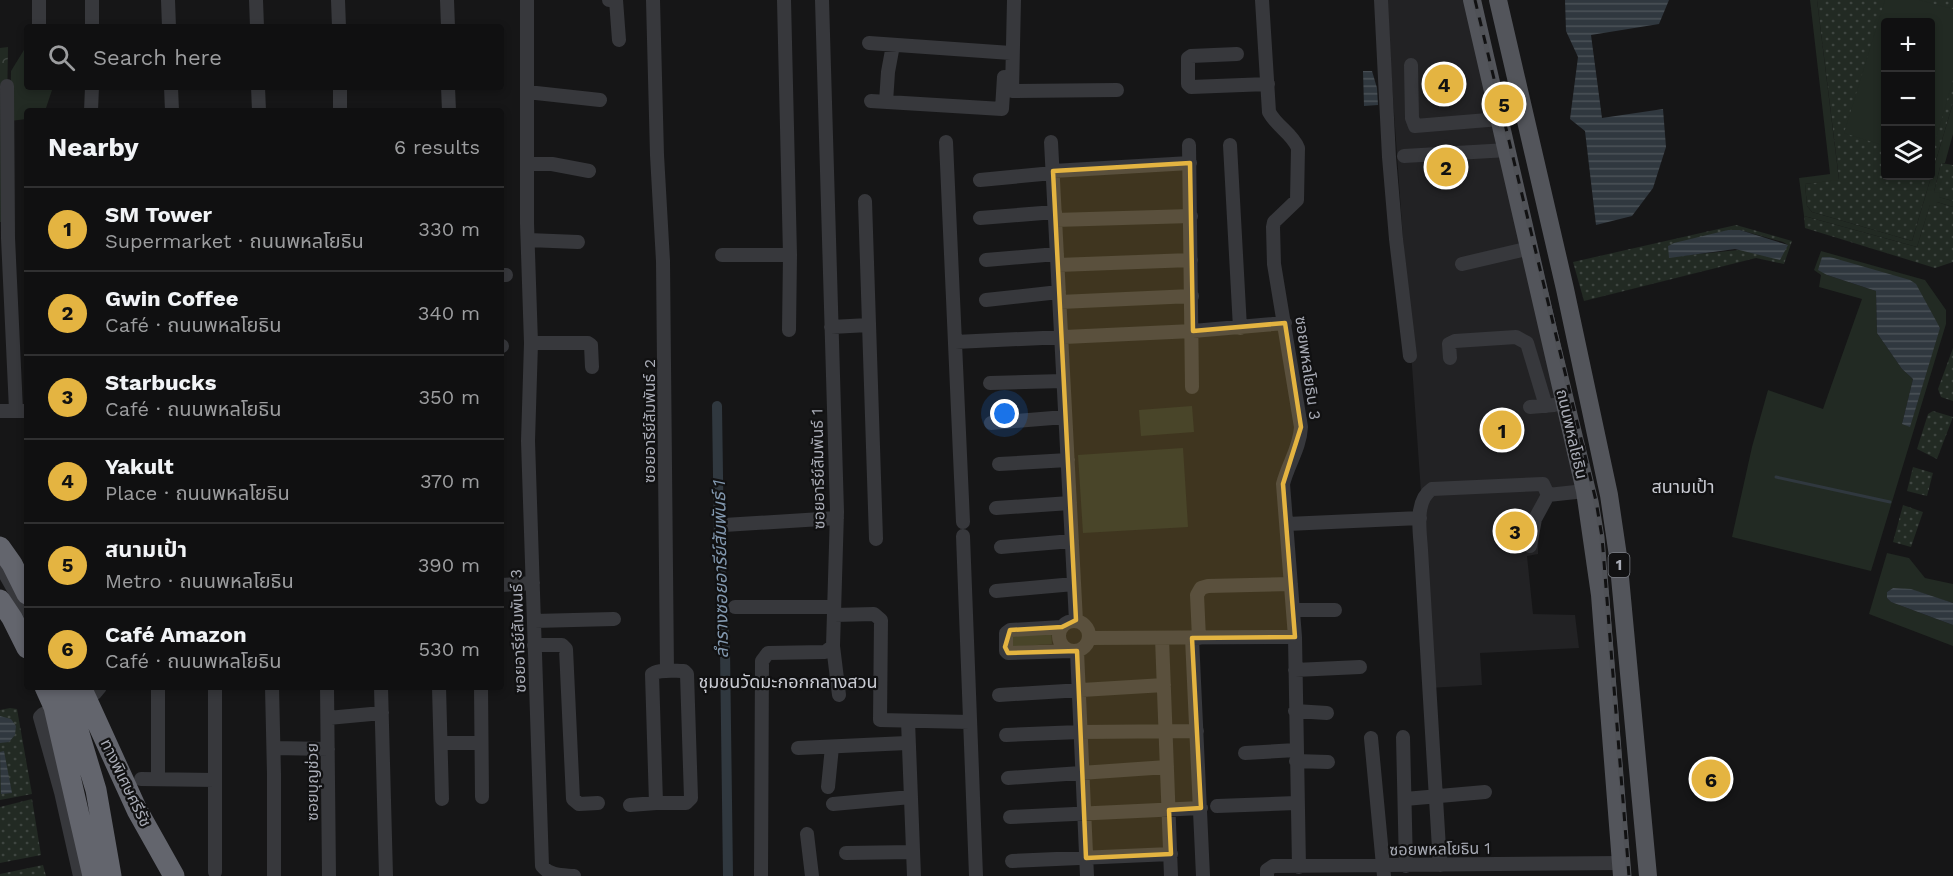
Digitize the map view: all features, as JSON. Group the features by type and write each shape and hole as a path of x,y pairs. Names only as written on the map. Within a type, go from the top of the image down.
{"highway":[{"path":"0,547 12,564 14,596 12,618 24,642"},
{"path":"46,690 54,707 93,876"},
{"path":"72,691 96,790 111,876"},
{"name":"ทางพิเศษศรีรัช","path":"72,691 174,876"}],"main road":[{"name":"ถนนพหลโยธิน","path":"1472,0 1585,491 1600,595 1622,869"},
{"name":"ถนนพหลโยธิน","path":"1498,0 1558,259 1611,506 1618,556 1648,876"},
{"path":"1532,256 1558,259"},
{"path":"1611,743 1635,742"}],"street":[{"path":"39,0 39,24"},
{"path":"92,0 92,24"},
{"path":"168,0 169,24"},
{"path":"256,0 257,24"},
{"path":"338,0 339,24"},
{"path":"447,0 447,24"},
{"name":"ซอยอารีย์สัมพันธ์ 3","path":"526,0 531,343 528,441 542,866 545,871 557,875 574,876"},
{"path":"609,0 616,0 619,40"},
{"name":"ซอยอารีย์สัมพันธ์ 2","path":"653,0 664,296 666,671"},
{"path":"784,0 790,255 789,330"},
{"name":"ซอยอารีย์สัมพันธ์ 1","path":"822,0 837,518 833,646 839,695"},
{"path":"871,101 1002,109 1014,0"},
{"name":"ซอยพหลโยธิน 3","path":"1262,0 1269,112 1273,119 1296,141 1298,148 1299,192 1297,200 1274,222 1273,228 1274,264 1286,323 1301,427 1300,440 1283,484 1293,610 1299,867"},
{"path":"1381,0 1389,166 1410,356"},
{"path":"869,44 1008,53"},
{"path":"886,102 893,45"},
{"path":"1237,54 1191,56 1188,58 1188,84 1191,87 1268,84"},
{"path":"1411,65 1412,118 1415,126 1500,119"},
{"path":"1008,68 1012,91 1117,90"},
{"path":"0,411 21,411 8,238 7,86"},
{"path":"92,90 92,108"},
{"path":"171,90 172,108"},
{"path":"258,90 259,108"},
{"path":"340,90 340,108"},
{"path":"448,90 448,108"},
{"path":"526,92 600,100"},
{"path":"946,142 963,522"},
{"path":"1051,142 1076,621"},
{"path":"1190,145 1192,387"},
{"path":"1230,145 1240,328"},
{"path":"1404,156 1508,150"},
{"path":"980,180 1053,172 1190,163"},
{"path":"527,164 552,164 589,171"},
{"path":"865,201 876,539"},
{"path":"980,218 1191,216"},
{"path":"528,240 578,242"},
{"path":"722,255 790,255"},
{"path":"1462,264 1532,256"},
{"path":"986,260 1191,260"},
{"path":"986,300 1192,296"},
{"path":"955,342 1192,331 1286,323"},
{"path":"831,327 869,325"},
{"path":"1450,358 1449,344 1455,341 1516,338 1527,343 1546,406"},
{"path":"531,343 588,343 591,345 592,368"},
{"path":"990,384 1064,381"},
{"path":"1530,407 1565,404"},
{"path":"991,423 1065,417"},
{"path":"999,464 1068,460"},
{"path":"1440,865 1421,503 1425,494 1431,489 1543,484 1548,495"},
{"path":"1548,495 1585,491"},
{"path":"1530,546 1535,519 1548,495"},
{"path":"996,508 1070,503"},
{"path":"724,525 837,518"},
{"path":"1287,524 1420,518"},
{"path":"963,536 976,876"},
{"path":"1001,547 1072,541"},
{"path":"0,565 14,596 24,609"},
{"path":"14,596 24,581"},
{"path":"504,585 533,583"},
{"path":"996,591 1074,584"},
{"path":"1203,876 1197,731 1197,595 1201,588 1208,586 1291,584"},
{"path":"735,607 833,611 879,616 881,620 880,720 970,722"},
{"path":"1293,610 1335,610"},
{"path":"534,621 614,619"},
{"path":"1062,627 1010,630 1006,633 1006,651 1008,653 1074,651 1085,647 1090,638 1088,629 1081,622 1076,621 1068,622 1062,627 1059,637 1063,646 1074,651"},
{"path":"1090,638 1294,637"},
{"path":"1162,638 1171,876"},
{"path":"534,645 562,645 566,649 573,799 579,804 598,803"},
{"path":"761,876 762,661 768,653 825,652 833,646"},
{"path":"1074,651 1087,876"},
{"path":"1295,670 1360,667"},
{"path":"630,805 686,803 691,798 687,674 684,671 654,672 651,676 656,803"},
{"path":"999,695 1164,685"},
{"path":"80,876 61,792 40,717 72,691 95,693 98,690"},
{"path":"158,690 158,778"},
{"path":"215,690 215,872"},
{"path":"272,690 274,876"},
{"name":"ซอยบุญช่วย","path":"327,690 329,876"},
{"path":"381,690 386,876"},
{"path":"439,690 442,799"},
{"path":"481,690 482,797"},
{"path":"72,691 162,876"},
{"path":"1295,711 1327,713"},
{"path":"328,718 382,713"},
{"path":"908,721 907,743 914,876"},
{"path":"1006,735 1197,731"},
{"path":"1403,737 1406,866"},
{"path":"1371,738 1383,871"},
{"path":"441,743 481,743"},
{"path":"798,748 907,743"},
{"path":"828,787 832,747"},
{"path":"274,748 328,749"},
{"path":"1245,753 1296,756 1328,762"},
{"path":"1008,778 1167,767"},
{"path":"141,779 215,780"},
{"path":"1405,799 1485,792"},
{"path":"833,804 911,797"},
{"path":"1217,806 1296,803"},
{"path":"1010,817 1201,808"},
{"path":"807,834 812,876"},
{"path":"846,853 913,852"},
{"path":"1012,861 1171,854"},
{"name":"ซอยพหลโยธิน 1","path":"1267,876 1267,870 1273,866 1355,871 1383,871 1406,866 1440,865 1497,870 1622,869"}],"highlighted area":[{"path":"1190,163 1193,331 1285,323 1301,427 1283,484 1295,637 1192,638 1201,808 1169,810 1171,854 1086,858 1077,651 1008,653 1005,647 1010,630 1062,627 1076,620 1053,171"}],"shaded area":[{"path":"1386,0 1466,0 1577,497 1553,497 1539,515 1538,554 1527,556 1533,614 1575,615 1579,648 1480,653 1482,685 1428,688 1421,492"},
{"path":"1565,0 1669,0 1659,24 1591,35 1602,118 1663,109 1666,147 1653,188 1632,216 1596,225 1585,131 1570,119 1578,57 1566,31"},
{"path":"1363,71 1372,71 1377,88 1378,105 1364,106"},
{"path":"1728,230 1740,230 1788,245 1780,260 1735,249 1669,258 1668,246 1674,243"},
{"path":"1822,257 1830,257 1910,280 1916,284 1940,328 1910,427 1902,424 1913,379 1902,369 1877,333 1876,291 1818,270"},
{"path":"1893,588 1911,589 1953,603 1953,625 1891,602 1887,598 1887,592"},
{"path":"0,716 11,719 16,726 15,735 9,742 0,743"},
{"path":"4,751 12,793 1,794 0,752"}],"green space":[{"path":"1810,0 1817,0 1839,180 1805,184 1807,206 1812,212 1912,241 1930,180 1935,180 1935,164 1953,103 1953,134 1945,163 1941,163 1934,192 1940,193 1939,197 1953,201 1953,207 1937,202 1936,206 1930,205 1917,247 1804,216 1799,178 1830,174"},
{"path":"1817,0 1953,0 1953,103 1935,164 1935,18 1881,18 1881,180 1930,180 1912,241 1812,212 1807,206 1805,184 1839,179"},
{"path":"1885,0 1919,0 1953,9 1953,80 1935,141 1935,18 1881,18 1881,145 1844,133"},
{"path":"8,47 5,222 0,222 0,48"},
{"path":"24,50 24,90 52,90 46,108 24,108 24,119 10,121 11,71"},
{"path":"1941,163 1953,165 1953,201 1938,197 1934,192"},
{"path":"1937,202 1953,207 1953,262 1935,268 1805,228 1804,216 1917,247 1930,204"},
{"path":"1736,225 1792,241 1784,264 1756,258 1584,301 1573,262","holes":["1728,230 1740,230 1788,245 1669,257"]},
{"path":"1821,251 1925,280 1946,310 1946,324 1871,571 1732,537 1752,447 1768,390 1823,409 1862,299 1819,287 1821,275 1814,270","holes":["1822,257 1940,327 1902,424 1913,379 1902,369 1877,333 1876,291 1827,275"]},
{"path":"1953,348 1953,401 1941,397 1938,389"},
{"path":"1192,406 1194,432 1141,436 1139,410"},
{"path":"1933,411 1953,417 1937,459 1917,449 1928,414"},
{"path":"1183,448 1188,527 1083,533 1078,455"},
{"path":"1913,467 1933,473 1927,496 1907,491"},
{"path":"1903,505 1923,512 1911,547 1893,542"},
{"path":"1887,553 1909,558 1925,578 1953,584 1953,603 1901,588 1893,588 1887,592 1887,598 1891,602 1953,625 1953,646 1869,614"},
{"path":"1051,629 1052,644 1005,647 1004,632"},
{"path":"17,709 32,794 0,800 0,710"},
{"path":"32,799 41,855 0,863 0,807"},
{"path":"43,865 46,876 0,876 0,874"}],"waterway":[{"name":"ลำรางซอยอารีย์สัมพันธ์ 1","path":"717,406 719,544 725,649 728,876"},
{"path":"1776,477 1890,502"}],"railway":[{"path":"1475,0 1596,501 1602,537 1629,876"}],"place":[{"name":"Yakult","path":"1444,84"},
{"name":"สนามเป้า","path":"1504,104"},
{"name":"Gwin Coffee","path":"1446,167"},
{"name":"SM Tower","path":"1502,430"},
{"name":"Starbucks","path":"1515,531"},
{"name":"Café Amazon","path":"1711,779"}],"district":[{"name":"สนามเป้า","path":"1683,486"},
{"name":"ชุมชนวัดมะกอกกลางสวน","path":"788,681"}]}
